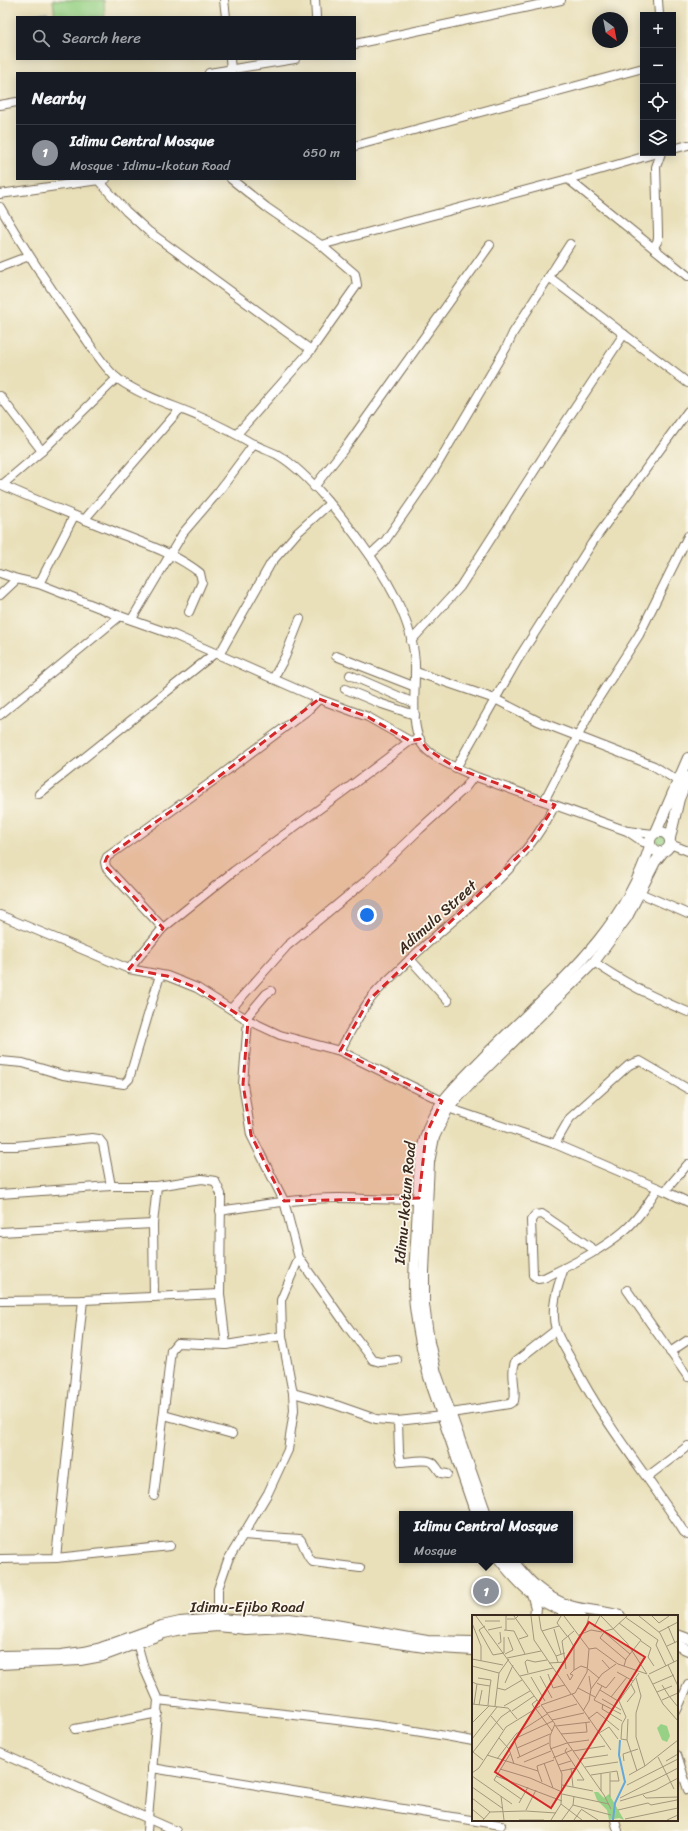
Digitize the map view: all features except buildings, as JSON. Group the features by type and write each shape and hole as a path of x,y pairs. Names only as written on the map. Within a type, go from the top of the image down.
{"main road":[{"name":"Idimu-Ikotun Road","path":"485,1511 424,1358 415,1306 414,1270 420,1162 426,1134 445,1104 509,1031 589,953 621,911 646,859 652,839 688,758"},
{"name":"Idimu-Ikotun Road","path":"475,1511 446,1415 429,1342 424,1305 429,1162 434,1137 445,1104 474,1080 594,962 627,917 655,862 668,845 679,799 688,777"},
{"path":"665,833 668,845 654,851 652,839 665,833"},
{"path":"502,1563 516,1580 533,1596 567,1615"},
{"path":"514,1563 524,1575 545,1594 571,1606 615,1615"},
{"path":"533,1596 536,1608 535,1615"},
{"name":"Idimu-Ejibo Road","path":"0,1656 61,1655 84,1652 101,1648 162,1626 180,1622 218,1619 246,1621 289,1619 335,1625 427,1641 472,1642"},
{"name":"Idimu-Ejibo Road","path":"0,1664 80,1660 102,1656 164,1633 200,1627 218,1626 246,1629 288,1627 425,1647 472,1650"},
{"path":"678,1635 688,1639"},
{"path":"678,1645 688,1650"}],"street":[{"path":"224,0 226,16"},
{"path":"315,0 316,16"},
{"path":"356,44 561,0"},
{"path":"658,0 659,12"},
{"path":"230,60 231,70"},
{"path":"216,72 289,60"},
{"path":"356,146 457,117 640,69"},
{"path":"0,105 16,102"},
{"path":"676,148 688,145"},
{"path":"321,245 568,179 647,156"},
{"path":"654,247 658,240 656,167 660,156"},
{"path":"568,179 688,276"},
{"path":"0,194 102,180 126,211 148,231 311,350"},
{"path":"232,180 266,208 321,245 355,274 357,285 311,350 237,434"},
{"path":"0,207 29,256 92,348 117,378 142,393 179,410 198,416 278,455 295,468 314,487 370,555 395,596 411,641 416,672 414,686 415,715 420,739 427,750 456,768 474,776 652,839"},
{"path":"370,555 385,542 434,470 513,333 570,244"},
{"path":"314,487 348,444 490,245"},
{"path":"0,267 29,256"},
{"path":"549,277 688,383"},
{"path":"411,641 460,587 624,334"},
{"path":"117,378 42,451 1,484 74,516 170,554 200,573 202,582 189,612"},
{"path":"0,396 42,451"},
{"path":"84,520 179,410"},
{"path":"456,768 518,659 592,543 688,411"},
{"path":"132,619 183,533 219,491 254,444"},
{"path":"39,794 217,654 271,563 297,533 329,504"},
{"path":"39,584 74,516"},
{"path":"544,801 603,689 639,635 688,536"},
{"path":"0,572 17,579 39,584 120,616 174,635 319,699 368,717 410,741"},
{"path":"0,594 17,579"},
{"path":"0,715 120,616"},
{"path":"273,679 285,657 300,619"},
{"path":"336,656 414,686"},
{"path":"416,672 495,699 538,721 654,766 678,780"},
{"path":"350,675 414,703"},
{"path":"345,688 379,703 415,715"},
{"path":"163,928 106,867 105,862 108,857 232,767 308,710 319,699"},
{"path":"129,969 163,928 234,871 410,741 420,739"},
{"path":"231,1009 287,946 368,879 465,788 474,776"},
{"name":"Adimula Street","path":"340,1051 369,1000 410,960 489,888 528,847 544,826 555,805"},
{"path":"668,845 688,851"},
{"path":"640,894 688,914"},
{"path":"0,915 129,969 160,974 198,988 246,1020 280,1035 340,1051 445,1104 555,1144 662,1189 688,1202"},
{"path":"410,960 448,1001"},
{"path":"594,962 622,981 653,998 688,1012"},
{"path":"0,1061 23,1063 63,1074 124,1084 129,1079 160,974"},
{"path":"271,991 266,994 246,1020 243,1084 250,1136 284,1201 299,1258 373,1360 380,1362 397,1360"},
{"path":"555,1144 570,1118 634,1062 640,1061 688,1090"},
{"path":"0,1146 16,1146 92,1138 99,1139 102,1144 111,1186"},
{"path":"596,1251 542,1214 535,1215 531,1220 533,1275 538,1279 564,1268 596,1251 624,1230 662,1189 688,1164"},
{"path":"0,1194 111,1186 157,1186 202,1179 215,1181 221,1194 220,1294 226,1345"},
{"path":"154,1297 153,1224 157,1186"},
{"path":"220,1211 284,1201 338,1198 418,1198"},
{"path":"0,1232 153,1224"},
{"path":"218,1619 218,1589 228,1560 268,1493 288,1450 294,1410 294,1393 282,1336 281,1300 299,1258"},
{"path":"564,1268 554,1303 556,1330 586,1389 684,1532 688,1535"},
{"path":"627,1290 688,1377"},
{"path":"0,1301 83,1300 220,1294"},
{"path":"56,1558 83,1300"},
{"path":"294,1393 336,1405 376,1419 398,1421 446,1415 509,1404 514,1401 515,1395 512,1369 515,1362 556,1330"},
{"path":"154,1496 170,1350 173,1346 177,1343 226,1345 282,1336"},
{"path":"670,1352 688,1340"},
{"path":"164,1415 232,1434"},
{"path":"398,1421 399,1452 401,1462 426,1460 433,1462 441,1473 447,1474"},
{"path":"647,1477 688,1446"},
{"path":"242,1535 300,1539 304,1544 308,1558 313,1562 360,1568"},
{"path":"0,1559 56,1558 170,1546"},
{"path":"137,1643 144,1668 158,1700 146,1831"},
{"path":"678,1708 688,1685"},
{"path":"158,1700 328,1719 426,1732 472,1741"},
{"path":"75,1729 158,1713"},
{"path":"0,1753 176,1831"},
{"path":"678,1758 688,1790"},
{"path":"152,1768 472,1820"},
{"path":"477,1821 501,1825"},
{"path":"615,1821 618,1831"}],"highlighted area":[{"path":"319,699 368,717 410,741 420,739 427,749 456,768 555,805 528,847 369,1000 340,1051 442,1101 426,1134 419,1198 284,1201 251,1135 243,1084 248,1021 197,988 167,976 129,969 163,928 106,867 105,862 107,857 213,781"}],"green space":[{"path":"53,0 104,0 105,16 55,16"},
{"path":"657,834 663,834 668,839 666,848 663,850 657,850 652,845 652,839"}],"water":[{"path":"47,12 48,16 30,16"}],"place":[{"name":"Idimu Central Mosque","path":"486,1591"}]}
